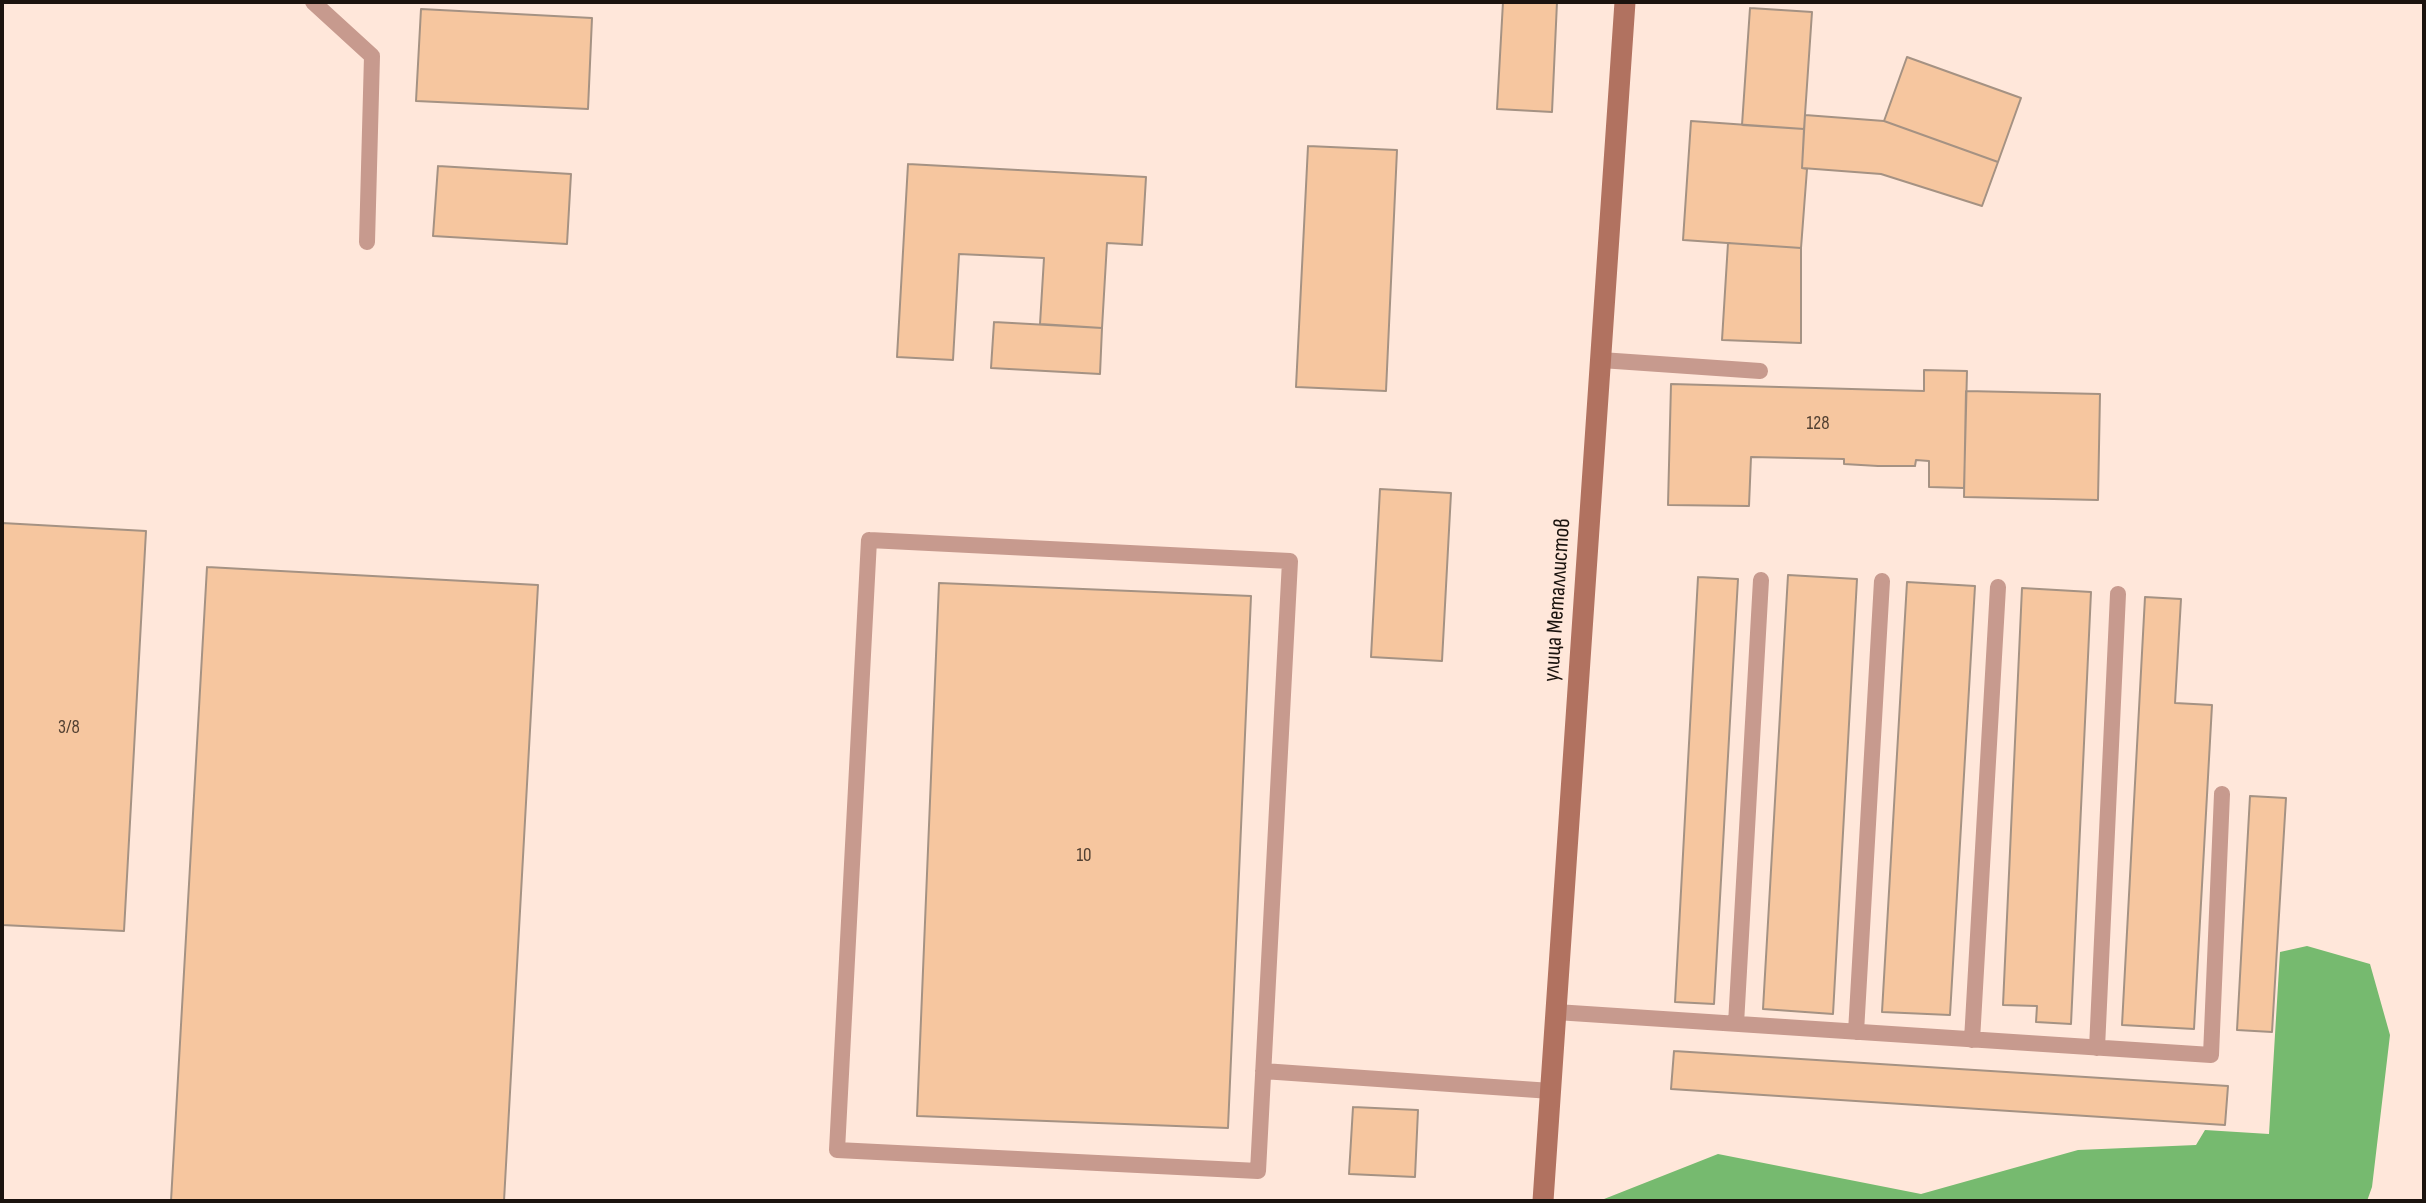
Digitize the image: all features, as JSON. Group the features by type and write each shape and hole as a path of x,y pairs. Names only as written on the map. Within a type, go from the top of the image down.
{"street":[{"name":"улица Металлистов","path":"1543,1201 1625,2"}],"lane":[{"path":"313,2 372,56 367,242"},
{"path":"1601,360 1760,371"},
{"path":"869,540 1290,561 1263,1071 1258,1171 837,1150 869,540"},
{"path":"1736,1024 1761,580"},
{"path":"1856,1032 1882,581"},
{"path":"1972,1040 1998,587"},
{"path":"2097,1048 2118,594"},
{"path":"1556,1012 2211,1055 2222,794"},
{"path":"1263,1071 1551,1091"}],"green space":[{"path":"2307,946 2370,964 2390,1035 2372,1187 2367,1201 1599,1201 1718,1154 1921,1194 2078,1150 2196,1145 2205,1130 2269,1134 2280,952"}],"building":[{"path":"1503,2 1557,2 1552,112 1497,109"},
{"path":"1750,8 1812,12 1804,129 1742,125"},
{"path":"421,9 592,18 588,109 416,101"},
{"path":"1907,57 2021,98 1998,162 1884,121"},
{"path":"1805,115 1884,121 1998,162 1982,206 1881,174 1802,168"},
{"path":"1691,121 1804,129 1802,168 1807,169 1801,248 1683,240"},
{"path":"1308,146 1397,150 1386,391 1296,387"},
{"path":"908,164 1146,177 1142,245 1107,243 1102,328 1040,324 1044,258 959,254 953,360 897,357"},
{"path":"438,166 571,174 567,244 433,236"},
{"path":"1728,243 1801,248 1801,343 1722,340"},
{"path":"994,322 1102,328 1100,374 991,368"},
{"path":"1924,370 1967,371 1964,488 1929,487 1929,461 1916,460 1915,466 1878,466 1844,464 1844,459 1751,457 1749,506 1668,505 1671,384 1924,391"},
{"path":"1966,391 2100,394 2098,500 1964,497"},
{"path":"1380,489 1451,493 1442,661 1371,657"},
{"path":"2,523 146,531 124,931 2,925"},
{"path":"207,567 538,585 504,1201 171,1201"},
{"path":"1788,575 1857,579 1833,1014 1763,1009"},
{"path":"1698,577 1738,579 1714,1004 1675,1002"},
{"path":"1907,582 1975,586 1950,1015 1882,1012"},
{"path":"939,583 1251,596 1228,1128 917,1116"},
{"path":"2022,588 2091,592 2071,1024 2036,1022 2037,1006 2003,1005"},
{"path":"2145,597 2181,599 2175,703 2212,705 2194,1029 2122,1025"},
{"path":"2250,796 2286,798 2272,1032 2237,1030"},
{"path":"1674,1051 2228,1086 2225,1125 1671,1089"},
{"path":"1353,1107 1418,1110 1415,1177 1349,1174"}]}
